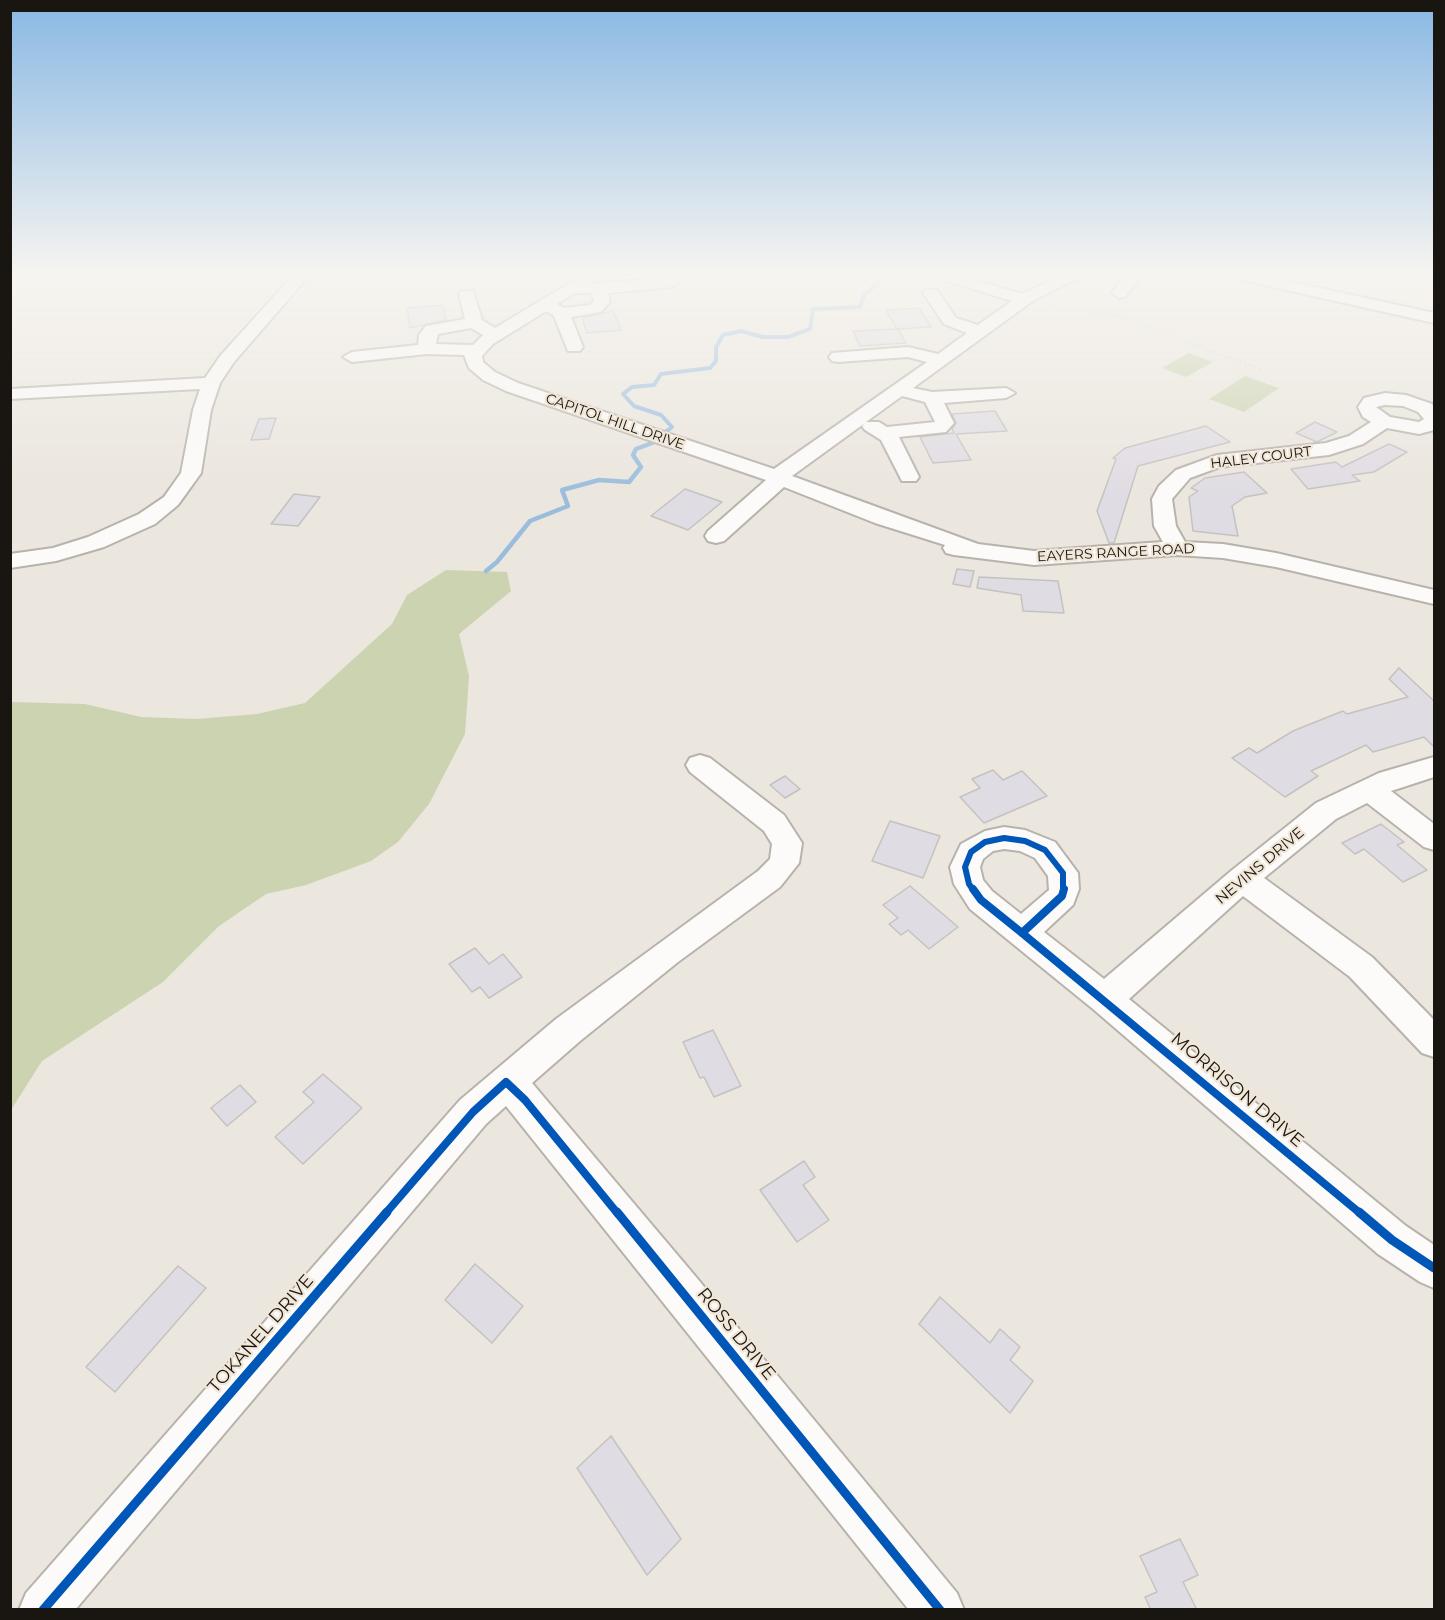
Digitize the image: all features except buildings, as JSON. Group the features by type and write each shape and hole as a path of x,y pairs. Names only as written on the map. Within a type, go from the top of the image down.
{"street":[{"path":"10,561 56,554 96,542 140,523 171,501 191,473 202,410 211,383 238,347"},
{"path":"352,357 427,349 475,350 480,347"},
{"path":"917,354 925,347"},
{"path":"716,536 775,485 777,477 961,347"},
{"name":"CAPITOL HILL DRIVE","path":"475,350 473,359 489,376 777,477"},
{"path":"838,357 917,354 942,360"},
{"path":"10,394 211,383"},
{"path":"900,390 932,398 1006,393"},
{"path":"859,420 885,433 939,428 945,423 932,398"},
{"name":"HALEY COURT","path":"1177,548 1165,526 1162,499 1166,490 1183,474 1217,461 1337,447 1356,440 1384,422"},
{"path":"885,433 909,477"},
{"name":"EAYERS RANGE ROAD","path":"777,477 883,518 894,527 918,537 959,550 1034,558 1177,548 1259,556 1434,597"},
{"name":"TOKANEL DRIVE","path":"44,1610 472,1112 666,953 768,879 784,863 787,843 774,823 700,765"},
{"name":"NEVINS DRIVE","path":"1105,999 1242,879 1326,811 1389,780 1434,767"},
{"path":"1369,789 1434,839"},
{"path":"1242,879 1361,967 1401,1005 1434,1042"},
{"name":"MORRISON DRIVE","path":"1022,933 1105,999 1392,1240 1434,1268"},
{"name":"ROSS DRIVE","path":"506,1082 525,1100 682,1291 940,1610"}],"path":[{"path":"1202,347 1262,370"}],"green space":[{"path":"1189,353 1213,362 1186,377 1162,368"},
{"path":"1245,376 1279,388 1244,412 1209,399"},
{"path":"446,570 507,572 511,591 459,634 469,676 465,734 429,804 398,842 371,861 306,885 266,894 219,926 163,982 42,1061 11,1110 11,702 85,704 141,717 196,719 257,714 305,703 392,624 407,595"}],"waterway":[{"path":"666,432 672,427 661,415 634,406 623,394 632,387 654,385 661,374 710,368 716,361 716,347"},
{"path":"486,571 497,562 530,521 568,506 562,490 599,480 629,482 641,467 633,455 636,449 652,443 667,431"}],"cycle path":[{"path":"1022,933 1062,896 1063,873 1045,850 1025,841 1004,838 985,842 971,852 965,867 969,884 981,900 1105,999 1392,1240 1434,1268"},
{"path":"43,1610 473,1112 506,1082 525,1100 682,1291 940,1610"}]}
